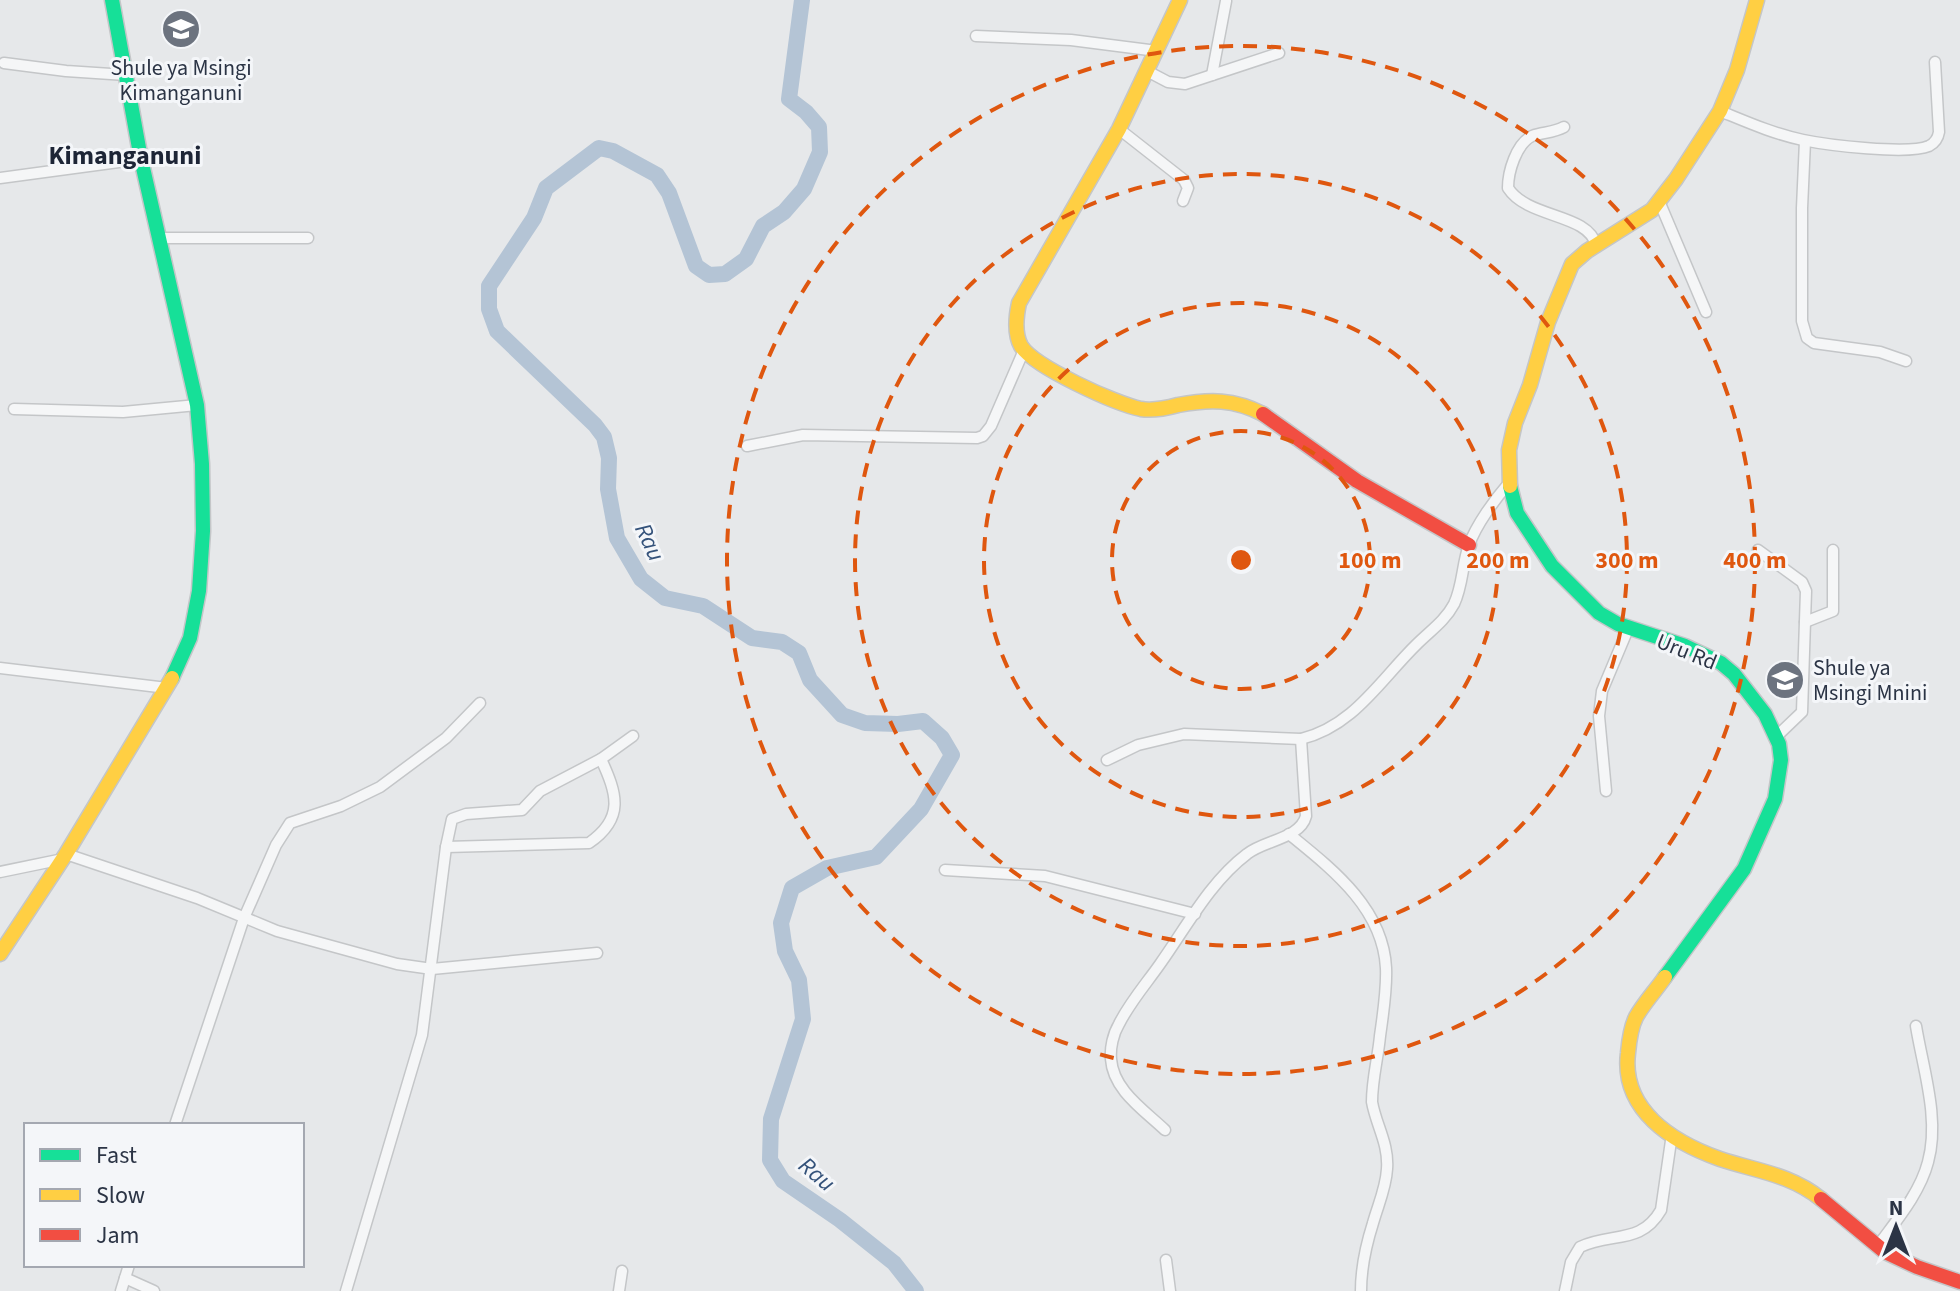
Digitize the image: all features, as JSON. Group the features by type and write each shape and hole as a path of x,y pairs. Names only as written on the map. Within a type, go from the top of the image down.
{"street":[{"path":"0,954 65,856 167,688 190,638 199,591 203,531 197,405 141,159 112,0"},
{"path":"1180,0 1119,129 1019,303 1016,332 1024,350 1050,368 1142,409 1157,410 1196,400 1215,399 1251,408 1339,470 1469,545"},
{"name":"Uru Rd","path":"1757,0 1737,70 1720,111 1696,150 1659,201 1636,222 1596,245 1572,264 1557,297 1515,423 1509,450 1509,483 1517,513 1552,566 1599,613 1628,629 1685,646 1721,663 1756,702 1777,736 1781,760 1775,799 1744,869 1635,1019 1628,1046 1629,1087 1640,1107 1654,1122 1672,1134 1717,1158 1764,1168 1797,1182 1834,1208 1877,1247 1960,1282"},
{"path":"1212,75 1226,1"},
{"path":"976,36 1071,40 1157,51"},
{"path":"1147,71 1175,83 1195,82 1279,53"},
{"path":"1720,111 1805,141 1855,147 1928,147 1938,138 1939,132 1935,62"},
{"path":"4,63 126,75"},
{"path":"1564,127 1527,140 1510,171 1508,188 1525,205 1585,228 1594,237 1596,245"},
{"path":"1119,129 1184,180 1188,188 1183,201"},
{"path":"1805,141 1802,321 1807,338 1814,343 1880,352 1906,361"},
{"path":"0,178 141,159"},
{"path":"1659,201 1706,312"},
{"path":"161,238 308,238"},
{"path":"747,446 803,435 983,436 991,426 1024,350"},
{"path":"14,409 123,412 197,405"},
{"path":"1107,760 1138,745 1184,734 1301,739 1319,735 1347,718 1441,623 1453,605 1462,581 1469,545 1488,510 1509,483"},
{"path":"1758,550 1805,587 1802,712 1777,736"},
{"path":"1805,622 1833,611 1833,550"},
{"path":"1606,791 1599,716 1602,691 1628,629"},
{"path":"0,668 167,688"},
{"path":"176,1123 244,918 276,845 290,823 341,806 380,787 446,738 480,703"},
{"path":"346,1291 422,1035 451,822 455,817 522,810 540,791 601,759 633,736"},
{"path":"1165,1130 1125,1092 1114,1076 1111,1046 1117,1027 1195,914 1235,863 1253,849 1301,828 1306,816 1301,739"},
{"path":"446,847 589,843 610,824 615,806 615,793 601,759"},
{"path":"1289,834 1327,864 1355,894 1373,920 1382,941 1386,969 1372,1102 1374,1116 1383,1135 1386,1185 1366,1248 1361,1291"},
{"path":"0,872 65,856 197,898 277,931 351,953 432,969 597,953"},
{"path":"945,870 1061,878 1195,914"},
{"path":"1877,1247 1917,1187 1928,1164 1932,1120 1916,1026"},
{"path":"1565,1291 1571,1262 1580,1247 1646,1230 1656,1220 1661,1210 1672,1134"},
{"path":"1166,1260 1170,1291"},
{"path":"121,1291 128,1267"},
{"path":"619,1291 622,1271"},
{"path":"125,1278 154,1291"}],"waterway":[{"name":"Rau","path":"802,0 789,99 819,127 820,152 804,189 784,212 763,226 746,259 725,274 709,275 696,266 669,193 657,175 613,151 599,148 546,188 534,218 489,286 489,309 497,331 604,437 609,458 608,489 617,538 641,579 665,598 703,606 752,638 782,642 799,653 810,680 842,715 865,723 923,721 942,738 952,755 921,809 876,857 827,868 792,888 781,923 785,951 799,980 803,1019 771,1119 770,1160 783,1181 840,1220 894,1263 916,1291"}],"traffic: fast":[{"path":"112,0 141,159 197,405 203,531 199,591 190,638 172,678"},
{"path":"1510,486 1517,513 1552,566 1599,613 1618,624 1685,646 1721,663 1734,674 1765,714 1779,744 1781,760 1775,799 1744,869 1665,977"}],"traffic: slow":[{"path":"1180,0 1119,129 1019,303 1017,336 1029,355 1042,364 1076,384 1129,406 1150,410 1222,402 1242,405 1263,414"},
{"path":"1510,486 1509,450 1515,423 1530,385 1548,322 1572,264 1652,210 1676,179 1720,111 1737,70 1757,0"},
{"path":"0,954 66,854 172,678"},
{"path":"1665,977 1636,1017 1630,1035 1628,1073 1641,1107 1653,1121 1684,1143 1720,1159 1785,1179 1821,1199"}],"traffic: jam":[{"path":"1263,414 1357,481 1469,545"},
{"path":"1821,1199 1885,1252 1960,1282"}],"place":[{"name":"Shule ya Msingi Kimanganuni","path":"181,29"},
{"name":"Shule ya Msingi Mnini","path":"1785,680"}],"district":[{"name":"Kimanganuni","path":"125,155"}]}
